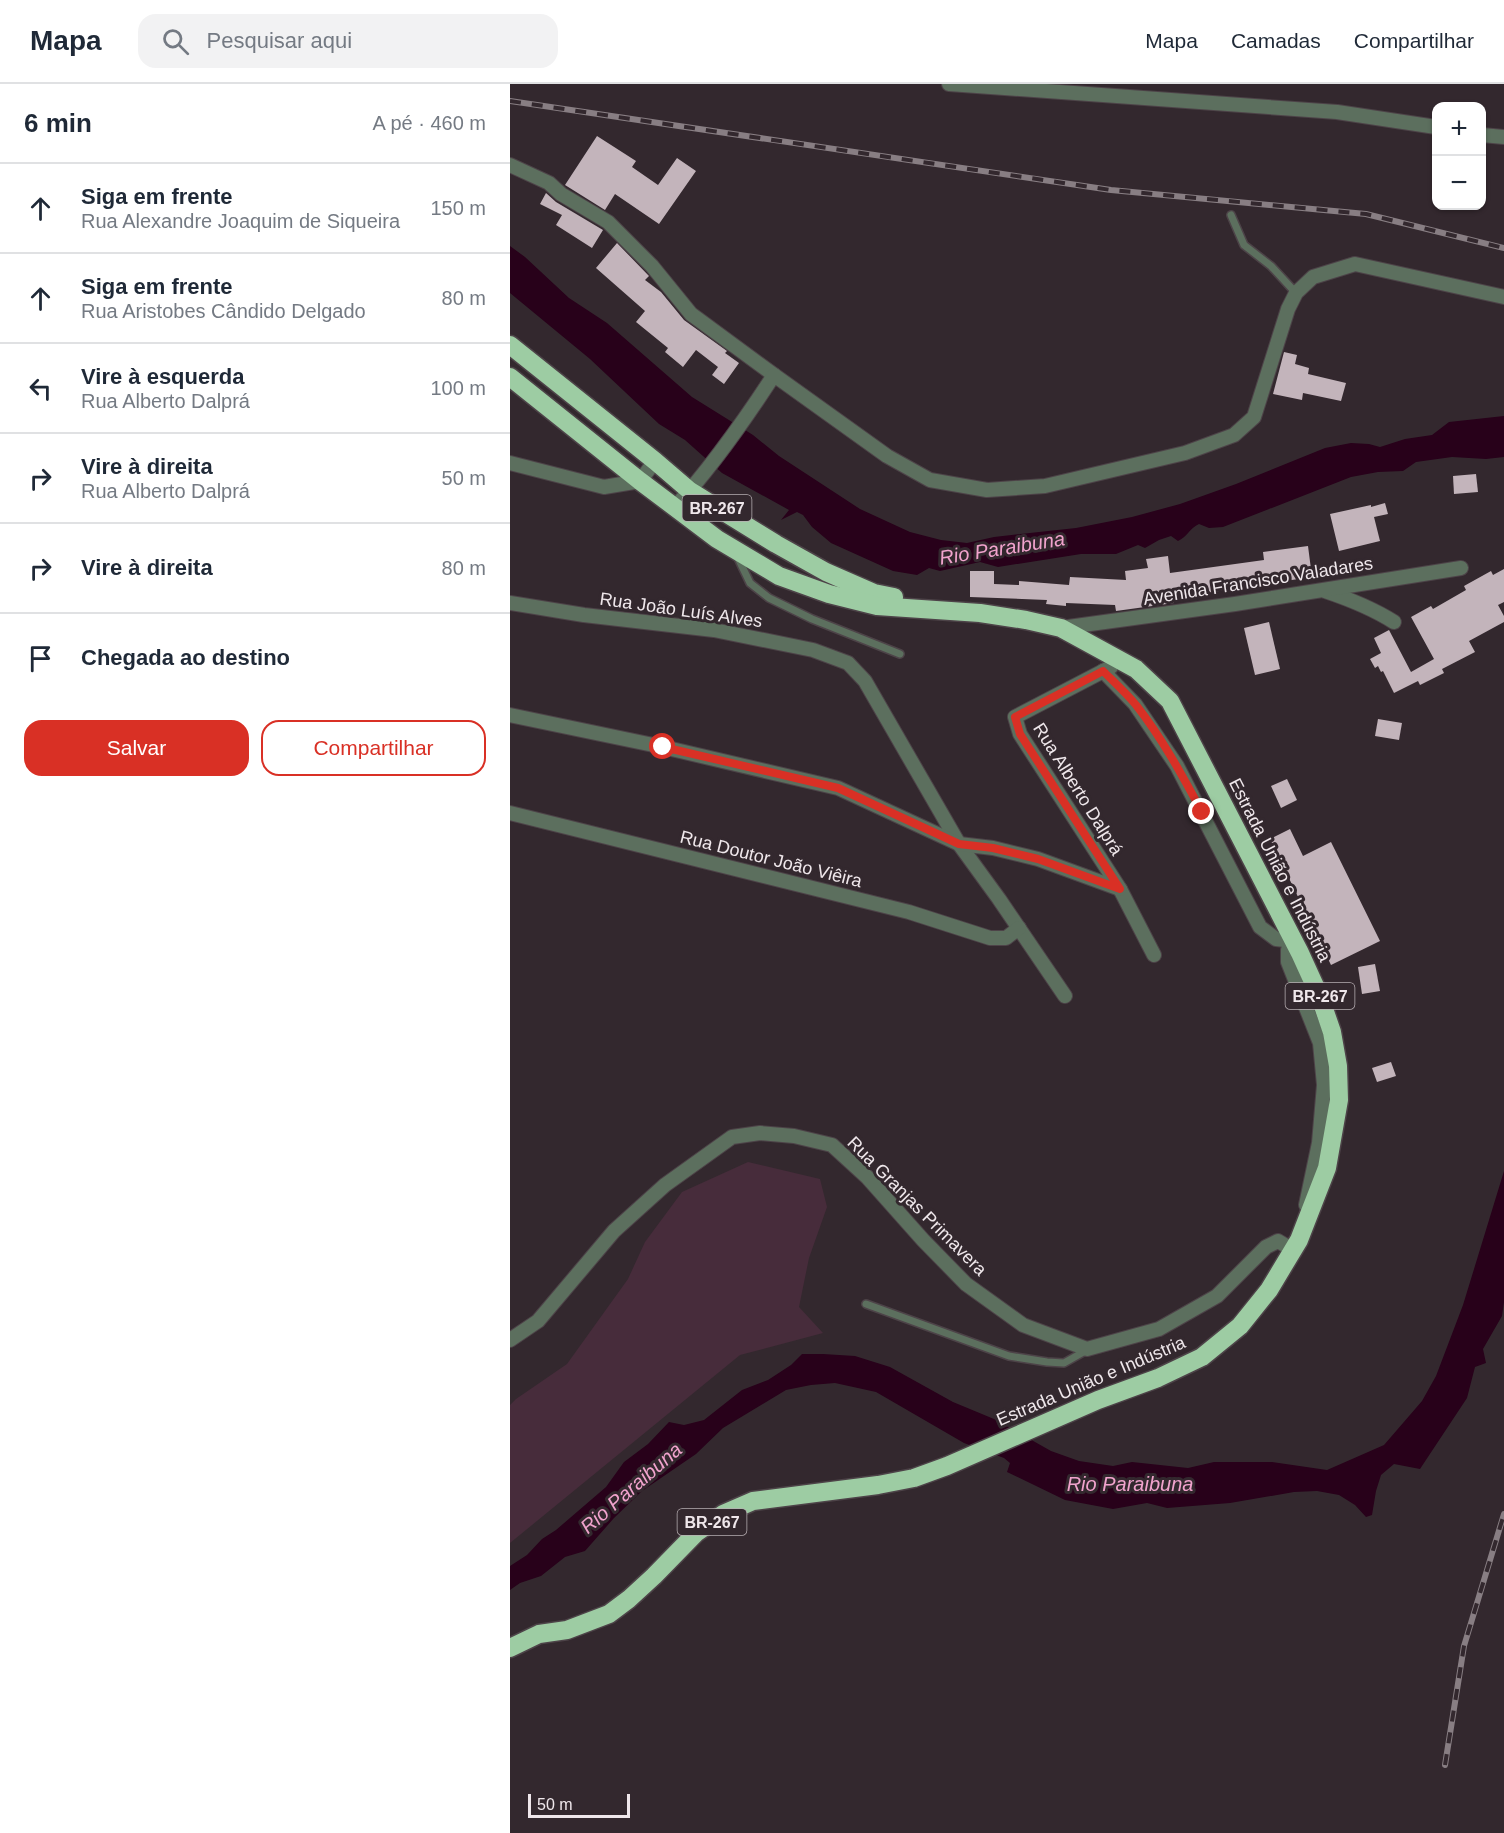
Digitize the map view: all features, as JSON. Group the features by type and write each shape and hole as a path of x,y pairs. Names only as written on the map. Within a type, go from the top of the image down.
{"highway":[{"name":"BR-267","path":"510,345 690,491 776,544 874,593 957,612"},
{"name":"BR-267","path":"510,377 717,539 779,576 829,594 877,606 957,612"},
{"name":"Estrada União e Indústria","path":"510,1648 539,1634 567,1629 609,1614 654,1576 696,1533 723,1514 753,1501 878,1485 914,1478 1158,1378 1202,1357 1239,1326 1269,1290 1295,1247 1327,1168 1339,1100 1338,1066 1332,1032 1316,1011 1294,941 1170,701 1136,669 1061,628 1014,618 957,612"}],"street":[{"path":"949,84 1337,112 1432,126"},
{"path":"1486,135 1504,137"},
{"path":"510,165 549,183 561,194 608,222 652,266 691,314 886,456 930,480 987,490 1045,486 1185,453 1234,435 1254,417 1288,309 1296,293 1313,277 1355,264 1504,297"},
{"path":"674,507 690,491 754,406 774,375"},
{"path":"510,463 604,487 640,481 655,461"},
{"name":"Avenida Francisco Valadares","path":"1061,628 1223,606 1461,568"},
{"path":"1323,590 1352,600 1394,622"},
{"name":"Rua João Luís Alves","path":"510,603 584,615 714,630 813,650 848,663 865,681 959,844 1065,996"},
{"name":"Rua Alberto Dalprá","path":"1124,661 1015,717 1020,734 1120,889 1154,955"},
{"path":"1103,671 1135,704 1177,766 1260,927 1276,939 1294,941"},
{"path":"510,715 663,747 838,788 959,844 993,848 1038,859 1120,889"},
{"name":"Rua Doutor João Viêira","path":"510,813 909,912 990,938 1006,938 1019,928"},
{"name":"Rua Granjas Primavera","path":"510,1341 538,1321 614,1230 665,1185 732,1137 760,1133 794,1136 832,1144 867,1177 966,1284 1023,1324 1087,1349"},
{"path":"1087,1349 1159,1329 1217,1296 1266,1247 1278,1241 1288,1247 1295,1247"}],"lane":[{"path":"1231,215 1244,245 1271,266 1296,293"},
{"path":"735,550 750,583 769,598 812,619 900,654"},
{"path":"866,1304 1009,1356 1064,1363 1087,1349"}],"shaded area":[{"path":"748,1162 820,1179 827,1207 809,1258 799,1307 823,1333 740,1355 510,1543 510,1405 567,1364 628,1279 645,1242 682,1192"}],"water":[{"name":"Rio Paraibuna","path":"510,246 569,298 607,323 692,397 753,435 779,456 860,509 910,532 941,540 967,543 994,537 1076,528 1132,517 1180,504 1236,484 1325,448 1351,443 1380,447 1405,439 1432,435 1449,422 1504,416 1504,457 1486,459 1452,457 1416,462 1403,471 1378,472 1351,477 1223,527 1209,528 1199,524 1178,541 1171,536 1145,548 1138,545 1116,554 1081,554 998,567 980,562 940,571 929,568 917,575 893,571 831,543 812,527 803,515 797,512 781,520 789,510 722,473 685,440 659,424 590,359 510,293"},
{"name":"Rio Paraibuna","path":"1504,1171 1504,1302 1502,1316 1483,1349 1486,1363 1475,1367 1467,1398 1420,1469 1394,1464 1381,1475 1372,1515 1366,1517 1355,1505 1339,1495 1317,1491 1294,1492 1230,1503 1167,1508 1147,1503 1113,1509 1065,1500 1007,1472 1010,1463 1004,1458 964,1443 876,1392 835,1383 811,1385 786,1390 723,1428 696,1454 642,1491 585,1551 565,1557 541,1576 520,1583 510,1590 510,1566 527,1555 542,1539 556,1530 606,1487 624,1462 648,1444 669,1422 684,1425 704,1420 742,1390 768,1380 791,1365 802,1354 855,1356 890,1367 953,1402 994,1419 1051,1451 1079,1461 1113,1466 1132,1462 1188,1468 1214,1462 1272,1462 1327,1470 1384,1445 1422,1401 1436,1376 1463,1305"}],"building":[{"path":"597,136 636,161 632,167 658,185 677,158 696,171 659,224 615,194 605,210 565,185"},
{"path":"546,193 556,202 603,230 592,248 556,225 562,215 540,204"},
{"path":"617,243 649,276 645,280 661,292 684,320 727,351 725,353 739,363 724,384 712,375 718,367 696,350 683,367 665,352 668,348 636,322 645,311 596,268"},
{"path":"1284,352 1297,355 1295,364 1309,368 1308,374 1346,383 1341,401 1303,393 1302,400 1273,394"},
{"path":"1476,474 1478,492 1454,494 1453,476"},
{"path":"1385,503 1388,514 1374,517 1380,541 1339,551 1330,514"},
{"path":"1308,546 1312,577 1173,598 1174,603 1116,611 1115,605 1066,603 1066,606 1046,604 1047,600 970,597 970,571 994,571 994,584 1019,585 1019,581 1069,585 1070,577 1126,580 1125,571 1148,568 1146,559 1168,556 1170,573 1264,560 1263,552"},
{"path":"1504,569 1504,602 1498,605 1504,616 1504,622 1469,641 1475,652 1442,669 1444,673 1420,685 1418,681 1394,693 1383,671 1381,672 1378,666 1375,668 1370,659 1381,653 1374,638 1389,630 1411,672 1434,659 1411,617 1431,606 1433,609 1466,590 1464,586 1491,571 1493,575"},
{"path":"1269,622 1280,669 1255,675 1244,628"},
{"path":"1378,719 1402,723 1399,740 1375,736"},
{"path":"1287,779 1297,800 1281,808 1271,786"},
{"path":"1290,829 1303,856 1331,842 1380,941 1331,965 1270,839"},
{"path":"1375,964 1380,991 1362,994 1358,967"},
{"path":"1391,1062 1396,1076 1377,1082 1372,1068"}],"railway":[{"path":"510,101 1111,190 1366,214 1504,248"},
{"path":"1445,1765 1464,1646 1504,1514"}],"route":[{"path":"663,747 838,788 959,844 993,848 1038,859 1120,889 1020,734 1015,717 1103,671 1135,704 1177,766 1202,812"}]}
